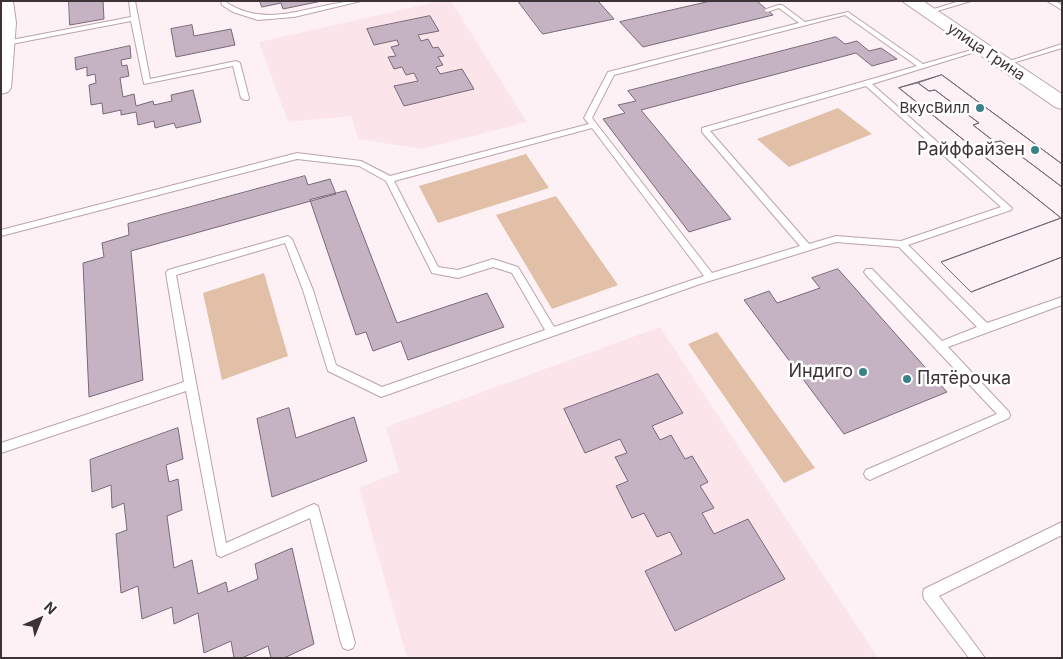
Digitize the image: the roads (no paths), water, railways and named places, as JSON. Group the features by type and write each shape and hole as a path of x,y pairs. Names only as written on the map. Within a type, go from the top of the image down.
{"street":[{"path":"1,88 7,22 4,1"},
{"path":"7,22 15,1"},
{"name":"улица Грина","path":"911,1 1062,103"}],"lane":[{"path":"132,1 147,82 236,63 245,98"},
{"path":"224,1 224,4 235,11 258,18 294,15 358,1"},
{"path":"928,12 968,1"},
{"path":"1050,1 1062,8"},
{"path":"766,10 780,6 804,24"},
{"path":"710,277 588,118 611,74 846,13 923,67"},
{"path":"6,43 134,18"},
{"path":"1004,64 1062,46"},
{"path":"807,248 705,130 982,49"},
{"path":"348,643 314,510 221,551 171,273 288,239 308,290 332,368 381,392 710,277 836,239 901,244 1008,208 867,83"},
{"path":"389,179 594,125"},
{"path":"1,233 297,156 361,164 389,179 435,270 458,274 493,263 515,270 550,332"},
{"path":"901,244 985,328"},
{"path":"868,272 1005,415 870,474"},
{"path":"940,346 1062,301"},
{"path":"1,448 190,385"},
{"path":"978,658 930,594 1062,528"}],"place":[{"name":"ВкусВилл","path":"980,108"},
{"name":"Райффайзен","path":"1035,150"},
{"name":"Индиго","path":"863,372"},
{"name":"Пятёрочка","path":"907,379"}]}
